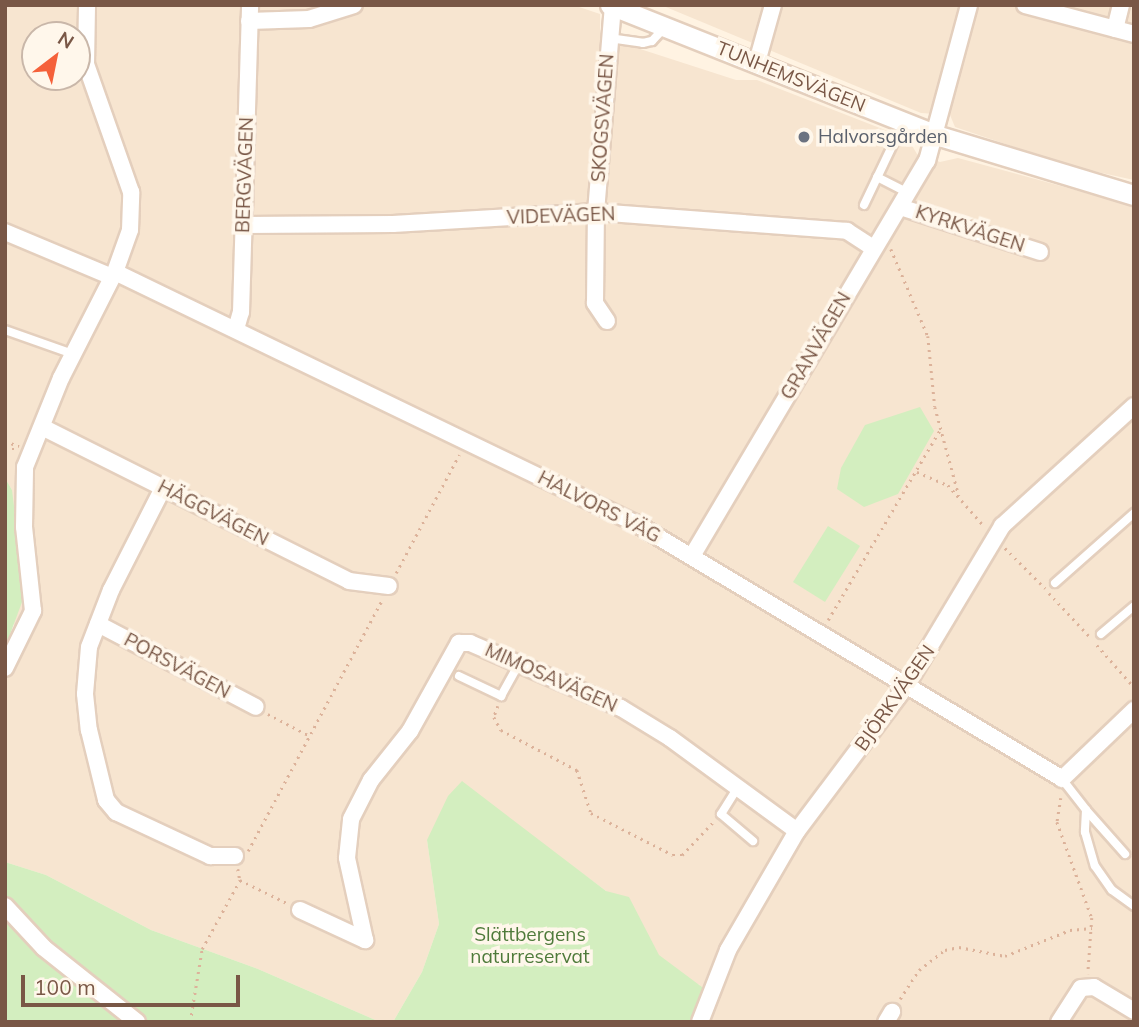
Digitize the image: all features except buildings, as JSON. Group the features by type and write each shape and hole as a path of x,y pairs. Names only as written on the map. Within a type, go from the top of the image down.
{"street":[{"path":"5,668 33,611 22,489 41,427 72,354 113,275 130,230 131,192 86,64 87,5"},
{"name":"BERGVÄGEN","path":"236,329 241,312 249,13 309,19 354,5"},
{"path":"757,62 773,5"},
{"name":"GRANVÄGEN","path":"692,556 904,200 936,135 969,5"},
{"path":"1024,5 1134,34"},
{"path":"1115,29 1121,5"},
{"name":"TUNHEMSVÄGEN","path":"612,6 936,135 1134,195"},
{"name":"SKOGSVÄGEN","path":"607,321 595,303 596,212 612,6"},
{"name":"KYRKVÄGEN","path":"904,200 1040,252"},
{"name":"VIDEVÄGEN","path":"244,225 393,224 596,212 846,232 875,245"},
{"name":"HALVORS VÄG","path":"5,232 113,275 236,329 466,441 692,556 1062,779"},
{"name":"BJÖRKVÄGEN","path":"700,1022 728,950 797,831 906,686 1012,515 1134,406"},
{"name":"HÄGGVÄGEN","path":"41,427 349,581 389,586"},
{"path":"163,488 89,647 85,694 106,800 116,812 210,856 235,856"},
{"name":"PORSVÄGEN","path":"98,624 256,707"},
{"name":"MIMOSAVÄGEN","path":"300,910 365,940 347,858 351,819 360,797 401,746 459,643 470,643 621,708 738,787 797,831"},
{"path":"1062,779 1134,710"},
{"path":"5,906 44,948 137,1022"},
{"path":"1059,1022 1081,988 1088,988 1134,1011"}],"lane":[{"name":"SKOGSVÄGEN","path":"609,38 652,41 665,26"},
{"path":"864,205 895,140"},
{"path":"877,177 904,200"},
{"path":"5,330 72,354"},
{"path":"1055,583 1134,513"},
{"path":"1101,634 1134,606"},
{"path":"459,676 501,696 519,663"},
{"path":"1062,779 1125,854"},
{"path":"738,787 721,814 753,841"},
{"path":"1086,810 1085,832 1095,866 1112,890 1134,906"}],"path":[{"path":"875,245 894,251 928,336 940,430 960,496"},
{"path":"820,633 940,430"},
{"path":"235,856 253,844 466,441"},
{"path":"917,471 948,485 960,496 1134,687"},
{"path":"501,696 494,717 501,730 577,770 591,813 673,855 682,855 721,814"},
{"path":"256,707 310,736"},
{"path":"1062,779 1057,822 1089,905 1092,928 1088,988"},
{"path":"190,1022 202,949 234,883 247,880 300,910"},
{"path":"889,1017 919,970 945,950 959,947 1005,956 1070,930 1092,928"}],"shaded area":[{"path":"5,5 573,5 600,14 600,36 736,80 757,80 908,139 917,154 940,162 958,158 1134,206 1134,1022 691,1022 700,985 656,969 625,905 552,851 427,840 439,924 422,972 393,1022 380,1022 258,969 151,930 46,875 5,862 5,648 14,633 12,490 5,478"},
{"path":"661,5 1134,5 1134,180 1070,166 955,127 950,115 921,113"}],"green space":[{"path":"920,407 934,431 898,494 864,507 837,489 841,468 865,425"},
{"path":"5,478 12,490 25,594 5,648"},
{"path":"828,526 860,546 825,602 793,582"},
{"name":"Slättbergens naturreservat","path":"462,781 606,891 629,897 659,955 706,990 691,1022 393,1022 422,972 439,924 427,840 448,796"},
{"path":"5,862 46,875 151,930 258,969 380,1022 5,1022"}],"place":[{"name":"Halvorsgården","path":"804,137"}]}
